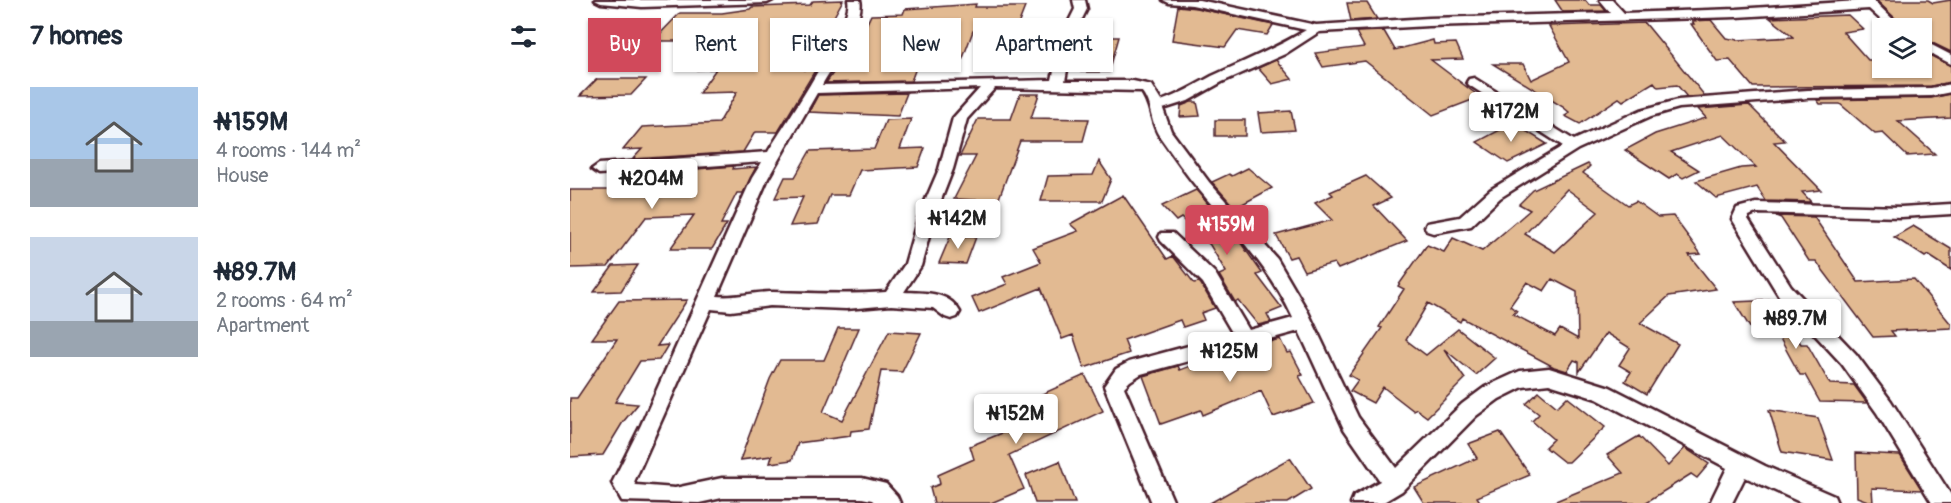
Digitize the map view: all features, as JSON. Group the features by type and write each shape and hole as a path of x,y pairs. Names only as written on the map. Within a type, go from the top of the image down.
{"street":[{"path":"601,0 642,4 767,0"},
{"path":"854,0 856,6 847,31 771,157 623,483 630,494 651,498 675,498 723,488 862,488 878,490 889,503"},
{"path":"1058,84 1067,37 1081,9 1079,0"},
{"path":"1169,0 1192,2 1316,29 1418,23 1736,13 1869,3 1885,18"},
{"path":"1606,0 1620,16"},
{"path":"1156,107 1174,102 1217,79 1281,51 1316,29"},
{"path":"1932,50 1951,60"},
{"path":"1474,82 1573,146"},
{"path":"812,89 991,84 1141,86 1153,96 1158,119 1164,132 1204,186 1271,263 1304,322 1351,423 1395,484"},
{"path":"891,298 913,266 926,218 946,169 960,118 991,84"},
{"path":"1433,227 1465,222 1495,194 1573,146 1646,113 1678,104 1808,94 1931,92 1951,88"},
{"path":"599,169 771,157"},
{"path":"1944,503 1867,383 1849,359 1785,291 1740,219 1743,212 1756,208 1900,212 1951,209"},
{"path":"1167,237 1209,278 1245,338"},
{"path":"705,300 731,304 770,299 846,302 891,298 937,301 951,312"},
{"path":"1163,503 1113,386 1123,375 1136,368 1304,322"},
{"path":"1365,502 1395,484 1469,410 1492,393 1520,379 1549,376 1604,393 1740,464 1826,503"},
{"path":"1721,503 1740,464"}],"building":[{"path":"843,0 833,18 770,18 770,72 814,72 778,132 755,132 743,152 633,159 642,149 623,150 642,127 719,123 737,92 699,93 714,72 758,72 758,18 675,18 680,13 722,13 752,7 810,5 813,1"},
{"path":"1555,0 1585,0 1589,5 1601,5 1606,11 1563,12"},
{"path":"1876,0 1928,0 1933,3 1951,0 1951,52 1932,43 1932,18 1895,18"},
{"path":"1347,3 1367,3 1377,19 1351,21"},
{"path":"976,4 975,7 1025,7 1021,18 973,18 973,31 961,63 961,18 881,18 881,72 914,72 911,81 826,83 834,72 869,72 869,19 871,15 903,14 905,9"},
{"path":"1178,6 1273,25 1267,35 1237,30 1225,47 1172,40"},
{"path":"1848,15 1863,29 1843,32 1868,60 1872,60 1872,78 1932,78 1932,56 1951,66 1951,82 1931,86 1753,87 1730,60 1717,61 1691,24 1694,24 1692,21 1711,20 1726,38 1738,40 1794,37 1770,18"},
{"path":"673,20 673,41 661,41 661,33"},
{"path":"1645,23 1705,96 1687,97 1677,85 1658,87 1654,82 1623,101 1619,98 1580,124 1565,116 1570,113 1563,107 1493,64 1523,64 1531,80 1569,62 1549,26"},
{"path":"1384,31 1395,50 1433,40 1434,44 1456,43 1463,59 1431,60 1480,97 1433,115 1365,61 1323,67 1315,53 1364,47 1356,32"},
{"path":"1113,37 1119,37 1113,58"},
{"path":"1276,60 1292,79 1272,84 1258,68"},
{"path":"597,79 646,79 631,95 580,96"},
{"path":"907,93 898,116 809,112 818,95"},
{"path":"1020,94 1039,94 1031,118 1089,119 1083,141 1020,141 998,201 954,199 976,156 960,156 978,119 1011,119"},
{"path":"1951,94 1951,118 1898,121 1935,154 1907,156 1883,133 1875,134 1840,104 1820,104 1817,100 1931,98"},
{"path":"1197,102 1200,116 1180,117 1181,106"},
{"path":"1749,105 1785,141 1774,142 1821,190 1802,192 1811,202 1766,201 1757,187 1716,198 1696,181 1741,168 1756,167 1723,135 1671,152 1699,170 1683,178 1677,174 1669,179 1625,150 1655,134 1706,118 1698,109"},
{"path":"1291,111 1295,130 1261,132 1258,113"},
{"path":"911,119 900,149 925,148 918,167 860,170 849,195 830,195 818,224 790,226 803,197 775,198 785,177 795,177 810,151 874,149 886,120"},
{"path":"1215,120 1245,120 1245,136 1215,136"},
{"path":"1513,123 1547,144 1508,163 1477,142"},
{"path":"1099,161 1111,179 1102,201 1041,201 1048,176 1093,175"},
{"path":"1588,164 1590,166 1583,173 1628,205 1636,201 1658,217 1673,216 1701,254 1689,255 1716,289 1669,296 1640,323 1678,344 1647,394 1625,381 1631,372 1619,365 1630,348 1606,333 1579,372 1579,362 1574,360 1567,371 1554,367 1462,318 1460,322 1428,303 1406,340 1426,355 1458,329 1495,358 1476,375 1444,349 1465,379 1427,417 1416,409 1414,411 1383,387 1373,403 1350,391 1358,380 1349,375 1382,328 1379,327 1404,289 1398,286 1427,245 1444,252 1453,238 1482,251 1530,210 1519,204 1533,190","holes":["1567,189 1598,212 1555,252 1525,234","1552,279 1577,292 1578,339 1560,329 1555,336 1513,314 1517,311 1510,306 1527,282 1544,291"]},
{"path":"734,166 733,169 756,167 743,193 737,193 721,224 727,224 712,249 670,249 694,215 646,217 608,267 570,268 570,190 608,190 621,175"},
{"path":"1248,168 1272,188 1235,208 1212,182"},
{"path":"1366,176 1391,198 1374,206 1407,241 1338,269 1334,263 1304,271 1296,256 1289,258 1276,235 1332,220 1315,203 1333,195 1330,192"},
{"path":"1196,190 1238,239 1262,273 1257,275 1282,308 1267,314 1271,322 1258,325 1238,300 1235,302 1219,275 1226,272 1210,245 1181,218 1176,221 1162,206"},
{"path":"1123,195 1167,259 1173,256 1194,283 1201,284 1215,308 1201,313 1204,320 1183,327 1180,320 1124,340 1129,353 1084,368 1073,335 1062,339 1041,288 979,313 972,298 1007,284 1003,277 1041,262 1033,248 1078,231 1070,224"},
{"path":"1776,216 1814,217 1858,282 1914,279 1951,324 1951,328 1891,331 1895,336 1873,337 1816,261 1809,261 1781,218"},
{"path":"1913,226 1951,249 1951,270 1894,237"},
{"path":"950,237 976,237 966,264 939,263"},
{"path":"638,265 621,291 594,292 613,266"},
{"path":"687,300 657,346 668,345 659,360 640,361 615,402 638,404 623,422 603,455 570,457 570,398 577,398 617,339 592,339 619,301"},
{"path":"1778,300 1789,315 1783,316 1801,344 1807,344 1830,384 1854,385 1867,403 1820,402 1805,375 1800,375 1777,333 1754,334 1734,302"},
{"path":"838,328 859,328 823,412 842,420 889,331 921,333 902,372 881,371 869,429 851,431 850,436 798,443 792,460 770,463 772,456 740,460 770,379 780,360 824,360"},
{"path":"1280,339 1287,353 1291,352 1303,375 1299,376 1314,403 1273,417 1261,391 1203,415 1201,410 1161,424 1143,376 1178,366 1180,370 1219,355"},
{"path":"1085,375 1103,411 1009,455 1024,489 991,503 934,503 930,488 940,484 938,475 974,459 970,446 1012,429 1004,411"},
{"path":"1539,392 1557,407 1567,397 1605,427 1569,462 1564,462 1545,447 1553,439 1532,421 1539,414 1526,404"},
{"path":"1769,410 1818,418 1833,460 1782,452"},
{"path":"1500,432 1530,475 1477,497 1481,503 1424,503 1414,487 1477,458 1468,444"},
{"path":"1639,436 1668,466 1685,448 1709,464 1697,478 1691,474 1645,503 1551,503 1623,473 1607,455"},
{"path":"1856,453 1900,455 1922,490 1872,488 1873,503 1857,497"},
{"path":"1290,458 1311,489 1288,503 1210,503"},
{"path":"1060,461 1075,503 1035,503 1026,475"}]}
